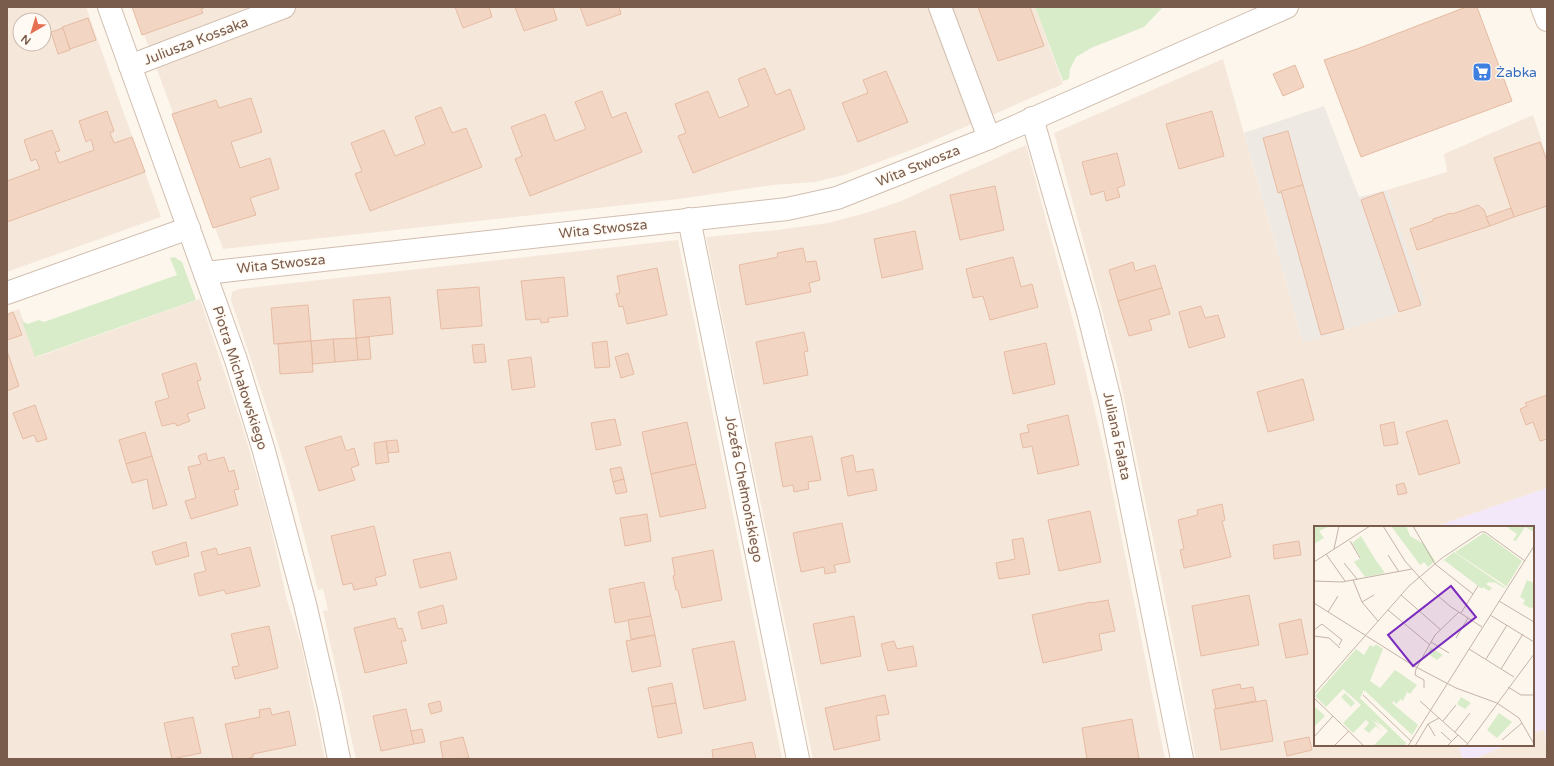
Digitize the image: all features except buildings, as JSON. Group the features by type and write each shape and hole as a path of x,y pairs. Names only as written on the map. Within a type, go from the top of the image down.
{"street":[{"name":"Piotra Michałowskiego","path":"109,7 236,360 264,451 305,604 339,759"},
{"name":"Juliusza Kossaka","path":"130,66 284,7"},
{"path":"940,7 989,138"},
{"name":"Wita Stwosza","path":"205,273 787,209 837,198 989,138 1287,7"},
{"path":"1542,7 1547,20"},
{"name":"Juliana Fałata","path":"1032,118 1088,312 1110,400 1182,759"},
{"name":"Józefa Chełmońskiego","path":"689,219 798,759"},
{"path":"7,293 189,228"}],"shaded area":[{"path":"7,7 86,7 161,217 7,272"},
{"path":"134,7 1035,7 1063,84 919,147 844,175 815,182 773,185 679,199 223,249"},
{"path":"1223,59 1303,343 1425,304 1387,190 1447,172 1444,154 1533,115 1547,157 1547,488 1437,526 1314,526 1314,746 1458,746 1463,759 1196,759 1163,587 1118,369 1054,133"},
{"path":"1324,106 1359,197 1387,190 1426,304 1303,343 1244,133"},
{"path":"1026,145 1076,331 1106,458 1165,759 813,759 706,237 828,223 869,212 901,201"},
{"path":"678,240 782,759 356,759 323,611 328,610 323,589 318,590 294,497 270,417 231,300 232,292 239,289"},
{"path":"200,299 243,428 269,519 287,600 301,644 325,759 7,759 7,313 19,309 37,357"},
{"path":"1547,488 1547,744 1544,729 1534,733 1534,526 1437,526"},
{"path":"1544,729 1547,744 1547,759 1474,759 1504,746 1534,746 1534,733"},
{"path":"1458,746 1504,746 1474,759 1463,759"}],"green space":[{"path":"1035,7 1163,7 1144,27 1091,48 1076,57 1070,69 1069,79 1063,81"},
{"path":"174,257 182,262 196,300 35,357 22,321 28,324 39,320 44,322 177,275 170,258"}],"place":[{"name":"Żabka","path":"1482,72"}]}
